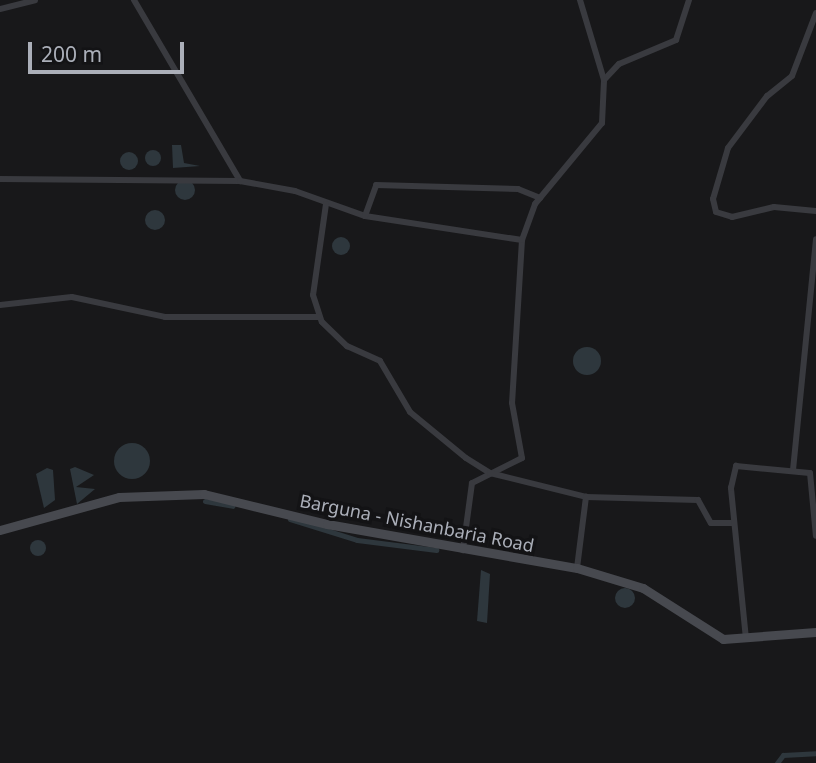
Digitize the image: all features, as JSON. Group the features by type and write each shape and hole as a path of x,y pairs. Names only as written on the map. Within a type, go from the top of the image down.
{"street":[{"path":"0,9 35,0"},
{"path":"134,0 240,181"},
{"path":"463,550 472,483 522,458 512,381 522,240 540,198 603,123 604,80 580,0"},
{"path":"604,80 619,65 676,40 690,0"},
{"path":"816,13 792,76 767,96 728,148 713,199 716,212 732,216 774,207 816,211"},
{"path":"0,179 240,181 365,216 522,240"},
{"path":"365,216 376,185 518,189 540,198"},
{"path":"326,204 313,295 319,317 347,346 380,361 410,412 490,473 586,497 698,500 711,523 734,523"},
{"path":"793,470 816,239"},
{"path":"0,305 72,297 165,317 319,317"},
{"path":"746,640 734,523 736,466 810,473 816,536"},
{"name":"Barguna - Nishanbaria Road","path":"0,530 118,497 204,494 463,550 577,568 643,588 723,639 746,640 816,632"},
{"path":"577,568 586,497"}],"shaded area":[{"path":"172,145 181,145 184,163 200,166 173,168"},
{"path":"150,150 156,150 161,158 159,164 150,166 145,161 145,155"},
{"path":"129,152 135,155 138,161 135,167 129,170 123,167 120,161 123,155"},
{"path":"181,180 189,180 195,190 189,200 181,200 175,194 175,186"},
{"path":"155,210 162,213 165,220 162,227 155,230 148,227 145,220 148,213"},
{"path":"341,237 347,240 350,246 347,252 341,255 335,252 332,246 335,240"},
{"path":"587,347 597,351 601,361 597,371 587,375 577,371 573,361 577,351"},
{"path":"132,443 145,448 150,461 145,474 132,479 119,474 114,461 119,448"},
{"path":"75,467 94,475 76,487 95,489 77,504 70,469"},
{"path":"47,468 53,470 55,500 44,508 36,474"},
{"path":"35,540 41,540 46,548 44,554 35,556 30,551 30,545"},
{"path":"481,570 490,574 487,623 477,621"},
{"path":"625,588 632,591 635,598 632,605 625,608 618,605 615,598 618,591"}],"waterway":[{"path":"205,501 233,506"},
{"path":"290,519 357,540 436,550"},
{"path":"777,763 783,755 816,753"}]}
